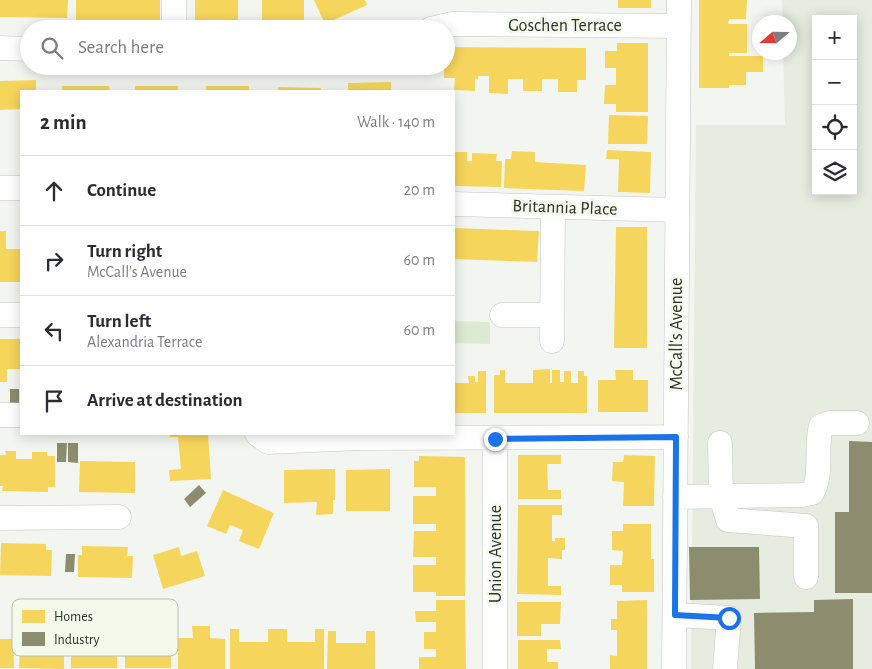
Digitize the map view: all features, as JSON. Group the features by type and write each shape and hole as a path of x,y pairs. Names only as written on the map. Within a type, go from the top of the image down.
{"street":[{"path":"174,0 174,20"},
{"name":"McCall's Avenue","path":"674,669 679,0"},
{"name":"Goschen Terrace","path":"455,26 678,26"},
{"path":"0,48 20,49"},
{"path":"0,188 20,188"},
{"name":"Britannia Place","path":"455,204 677,210"},
{"path":"552,341 553,206"},
{"path":"0,315 20,315"},
{"path":"502,315 552,315"},
{"path":"0,415 20,415"},
{"path":"675,497 812,493 817,485 818,435 821,426 830,423 857,422"},
{"path":"263,438 360,436 495,439 676,437"},
{"name":"Union Avenue","path":"495,439 495,669"},
{"path":"720,443 721,496 728,520 806,526 806,577"},
{"path":"0,518 119,516"},
{"path":"675,615 729,618 725,669"}],"shaded area":[{"path":"782,0 872,0 872,669 691,669 696,125 785,125 783,60 797,60 797,15 783,15"}],"green space":[{"path":"455,321 490,322 490,344 455,343"}],"building: Homes":[{"path":"0,0 68,0 67,18 0,17"},
{"path":"76,0 160,0 160,20 76,20"},
{"path":"195,0 238,0 238,20 195,20"},
{"path":"262,0 304,0 304,20 262,20"},
{"path":"314,0 365,0 367,5 334,20 323,20"},
{"path":"618,0 651,0 651,8 618,8"},
{"path":"699,0 747,0 746,19 729,19 728,23 747,24 747,53 729,53 729,56 752,56 752,60 763,60 763,72 746,72 746,85 729,85 729,88 699,88"},
{"path":"617,43 648,43 648,112 616,112 616,104 604,104 605,85 616,85 616,68 605,68 605,51 617,51"},
{"path":"455,47 586,48 586,80 577,80 577,92 558,92 558,79 542,79 542,91 523,91 523,79 508,79 508,94 489,93 489,76 478,76 478,79 475,79 475,91 454,90 455,78 444,78 444,75 455,75"},
{"path":"36,80 36,90 20,90 20,109 0,110 0,81"},
{"path":"391,82 391,90 348,90 348,83"},
{"path":"62,86 109,86 110,90 62,90"},
{"path":"135,86 178,86 178,90 135,90"},
{"path":"206,86 249,86 249,90 206,90"},
{"path":"278,87 321,88 321,90 278,90"},
{"path":"609,115 648,116 647,144 608,144"},
{"path":"607,150 651,152 650,193 618,192 619,159 606,159"},
{"path":"512,151 535,152 535,162 586,165 584,191 504,188 505,159 511,159"},
{"path":"455,152 467,152 467,161 472,161 472,153 497,154 496,161 502,161 501,187 455,186"},
{"path":"616,227 647,227 647,348 614,348"},
{"path":"455,228 539,231 537,262 455,259"},
{"path":"0,231 6,231 6,249 20,249 20,282 0,282"},
{"path":"0,339 20,339 20,369 7,369 7,382 0,382"},
{"path":"550,369 550,383 552,383 552,370 560,370 560,382 564,382 564,371 571,371 571,383 578,383 578,371 584,371 584,376 587,376 587,413 494,413 494,375 500,375 500,370 505,370 505,383 533,383 533,370"},
{"path":"615,370 633,370 633,380 648,380 648,412 598,412 598,380 616,380"},
{"path":"478,371 486,371 486,413 455,413 455,383 469,383 468,376 475,376 475,382 478,382"},
{"path":"170,435 208,435 211,479 170,481 169,470 181,469 178,437 170,437"},
{"path":"5,451 16,451 16,459 32,459 32,452 47,452 47,456 55,456 55,487 48,487 48,492 2,491 3,486 0,486 0,455 6,455"},
{"path":"518,455 561,455 561,464 547,464 548,490 561,490 561,499 518,499"},
{"path":"624,455 655,456 654,506 623,506 624,482 612,481 613,462 623,462"},
{"path":"419,456 465,457 465,596 436,596 436,592 413,592 413,565 436,565 436,557 413,557 414,531 436,531 436,524 413,524 413,496 436,496 436,487 414,487 414,461 419,461"},
{"path":"80,461 135,462 135,493 79,492"},
{"path":"335,469 333,514 316,515 317,502 284,503 284,470"},
{"path":"390,469 390,511 346,511 346,470"},
{"path":"223,490 274,513 259,549 239,541 243,530 230,525 226,534 207,526"},
{"path":"518,505 562,505 562,515 552,515 552,541 555,541 555,538 565,538 565,550 562,550 562,559 548,558 548,586 561,586 561,595 517,594"},
{"path":"623,524 651,524 651,559 654,559 654,592 622,592 622,585 610,585 610,565 622,565 623,551 612,550 612,531 623,531"},
{"path":"1,543 46,544 46,550 52,550 51,576 0,575"},
{"path":"82,546 128,547 127,556 133,556 132,578 78,577 78,555 82,555"},
{"path":"179,547 181,556 197,551 205,576 163,589 153,555"},
{"path":"436,600 465,600 466,669 419,669 419,657 436,657 436,649 424,649 424,632 436,632 436,622 416,622 415,611 436,611"},
{"path":"647,600 647,669 610,669 610,655 617,656 617,630 611,630 611,619 617,619 617,601"},
{"path":"517,602 561,602 560,624 541,624 541,636 517,636"},
{"path":"192,626 210,626 210,638 225,639 225,669 178,669 178,638 193,638"},
{"path":"230,629 239,629 239,642 268,642 268,629 287,629 287,642 315,642 315,629 324,629 324,669 230,669"},
{"path":"328,631 336,631 336,643 366,643 366,631 375,631 375,669 327,669"},
{"path":"0,639 12,639 14,668 0,668"},
{"path":"518,640 560,640 561,649 547,649 547,662 558,662 558,669 518,669"},
{"path":"19,656 64,656 64,669 19,668"},
{"path":"71,656 117,656 117,668 71,668"},
{"path":"125,656 171,656 171,668 125,668"}],"building: Industry":[{"path":"10,389 19,389 19,405 10,405"},
{"path":"849,441 872,442 872,593 835,593 835,512 849,512"},
{"path":"57,443 67,443 66,462 57,462"},
{"path":"68,443 78,443 78,463 68,462"},
{"path":"199,485 206,493 190,507 184,499"},
{"path":"689,547 759,547 760,599 690,600"},
{"path":"66,554 75,554 74,572 65,572"},
{"path":"853,599 853,669 755,669 754,613 814,612 814,600"}],"route":[{"path":"495,439 676,437 675,615 729,618"}]}
